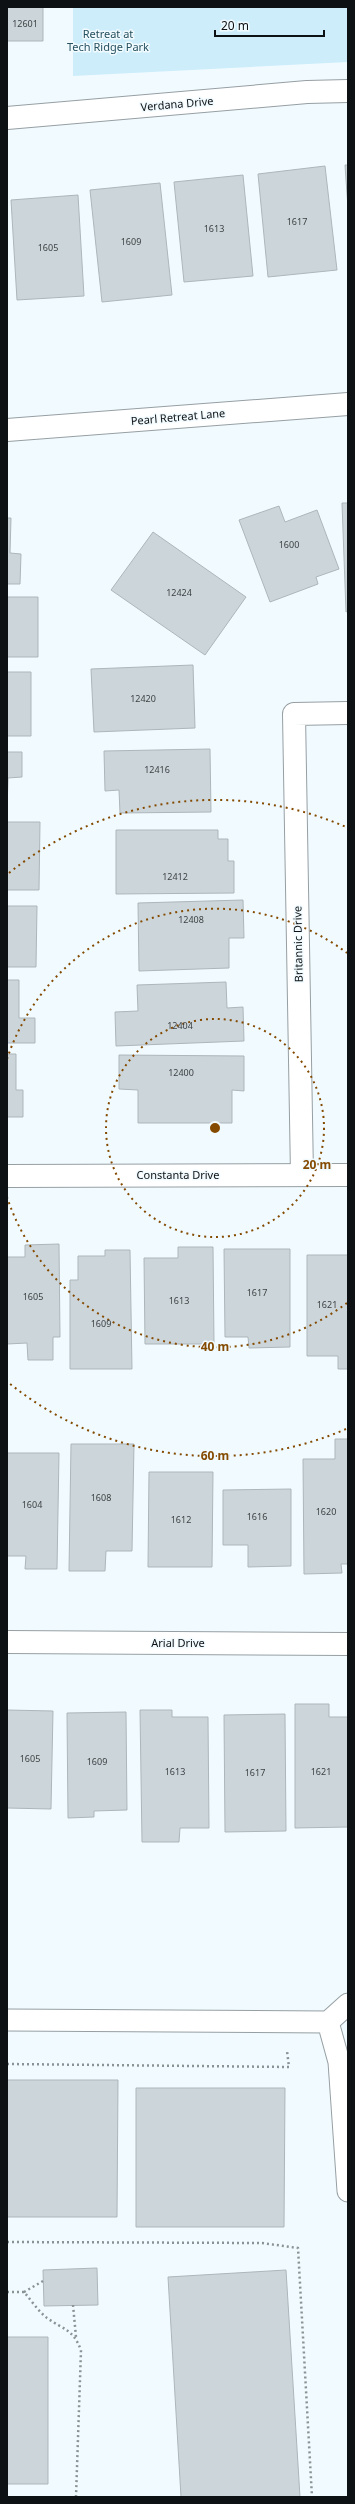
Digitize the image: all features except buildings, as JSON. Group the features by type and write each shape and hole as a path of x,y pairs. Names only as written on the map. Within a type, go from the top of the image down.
{"street":[{"name":"Verdana Drive","path":"7,118 307,92 348,91"},
{"name":"Pearl Retreat Lane","path":"7,430 348,404"},
{"name":"Britannic Drive","path":"302,1175 294,714 348,713"},
{"name":"Constanta Drive","path":"7,1176 348,1175"},
{"name":"Arial Drive","path":"7,1642 348,1644"}],"lane":[{"path":"7,2020 328,2022 348,2004"},
{"path":"328,2022 339,2062 348,2191"}],"path":[{"path":"7,2064 288,2067 287,2045"},
{"path":"7,2242 262,2243 298,2248 312,2497"},
{"path":"7,2292 24,2292 43,2281"},
{"path":"24,2292 47,2318 65,2327 76,2338"},
{"path":"73,2305 76,2338 80,2350 76,2497"}],"green space":[{"name":"Retreat at Tech Ridge Park","path":"73,7 348,7 348,62 73,76"}]}
